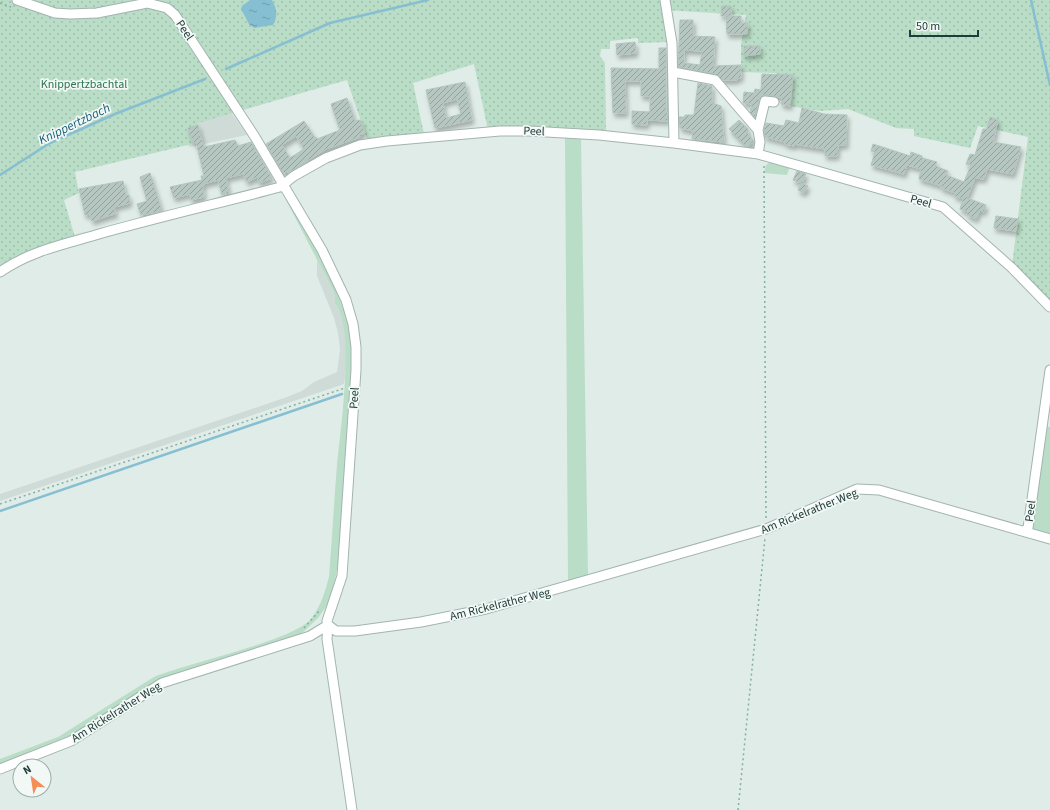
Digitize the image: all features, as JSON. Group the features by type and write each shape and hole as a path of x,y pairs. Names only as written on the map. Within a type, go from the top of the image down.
{"street":[{"path":"665,0 672,43 674,143"},
{"name":"Peel","path":"15,4 55,13 78,14 97,13 149,2 167,8 175,15 284,184 322,250 346,300 353,324 356,348 342,576 327,616 328,639 352,810"},
{"path":"673,72 715,80 758,130"},
{"path":"761,155 758,130 765,101 774,102"},
{"name":"Peel","path":"0,272 22,258 45,250 131,225 280,187 294,176 337,152 360,145 387,141 500,131 529,131 674,143 761,155 943,207 1012,268 1050,307"},
{"name":"Peel","path":"1024,531 1028,528 1048,397 1050,370"},
{"name":"Am Rickelrather Weg","path":"0,769 71,741 162,683 310,636 328,625 336,631 355,631 420,622 486,609 766,530 857,489 868,488 879,490 1013,528"},
{"name":"Peel","path":"1013,528 1050,539"}],"path":[{"path":"0,3 15,4"},
{"path":"738,810 766,530 761,155"},
{"path":"0,504 347,387 346,395"},
{"path":"301,631 324,606"}],"shaded area":[{"path":"223,101 247,135 189,147 181,120"},
{"path":"317,260 335,295 344,319 347,361 344,384 0,501 0,494 287,397 302,391 314,382 337,372 340,350 338,333 334,318 317,276"}],"green space":[{"name":"Knippertzbachtal","path":"0,0 1050,0 1050,300 1012,266 1028,137 978,126 970,148 914,136 914,129 896,128 848,109 820,111 790,106 789,92 776,73 741,72 741,45 746,15 664,10 668,42 638,43 638,38 610,41 610,49 601,49 600,56 605,63 606,133 537,126 488,130 474,64 413,83 424,134 367,139 347,80 198,123 200,140 196,143 75,172 79,193 64,200 75,237 27,252 8,261 0,267"},
{"path":"565,136 581,138 588,576 568,581"},
{"path":"770,162 790,166 787,175 764,173 766,165"},
{"path":"283,194 287,194 332,280 348,321 351,337 351,373 338,564 333,590 328,604 318,618 300,635 172,675 135,694 88,726 67,738 39,750 17,758 12,758 12,760 0,764 0,759 58,737 154,677 262,643 300,627 311,619 320,604 329,577 345,380 345,333 341,315 335,303 335,295"},
{"path":"1041,426 1050,427 1050,534 1028,528"}],"water":[{"path":"250,0 272,0 276,13 276,19 273,25 254,28 249,24 241,9 242,6"}],"building":[{"path":"722,6 731,6 731,16 721,16"},
{"path":"726,16 741,16 741,23 748,23 747,34 727,34"},
{"path":"680,20 693,20 693,36 715,37 713,66 741,65 741,78 737,78 737,80 722,80 716,74 678,67","holes":["684,50 702,51 700,65 684,63"]},
{"path":"635,42 636,53 617,55 616,44"},
{"path":"744,46 760,46 760,54 744,56"},
{"path":"659,48 666,48 666,112 668,121 647,120 647,125 632,124 632,111 650,112 650,96 641,96 641,81 625,81 626,113 613,113 611,68 659,69"},
{"path":"762,74 793,75 790,106 781,104 782,97 763,95 759,99 755,117 750,112 752,104 743,103 744,92 754,93 755,89 761,90"},
{"path":"465,82 472,120 435,128 426,90","holes":["457,99 461,114 446,118 443,103"]},
{"path":"698,83 712,86 712,103 721,106 724,142 692,139 693,131 680,128 679,117 694,115"},
{"path":"347,98 355,121 360,120 365,133 359,135 360,137 326,149 288,173 283,173 266,144 304,121 317,139 340,130 331,104","holes":["296,136 304,149 290,158 282,145"]},
{"path":"802,108 824,114 847,115 846,145 838,145 837,156 825,156 825,149 794,144 794,146 765,137 764,130 766,123 784,126 786,120 799,123"},
{"path":"990,117 998,120 993,142 1021,147 1013,174 987,169 984,179 975,178 967,198 986,205 984,212 980,210 976,219 967,215 968,212 960,209 963,199 954,196 955,193 941,188 942,186 919,179 921,169 907,165 904,174 871,165 875,152 871,151 873,144 910,156 911,152 922,156 922,158 937,162 935,166 948,171 946,175 964,182 971,165 966,164 970,154 975,155 983,129 987,129"},
{"path":"739,120 748,129 748,134 754,141 747,147 729,129"},
{"path":"198,125 204,147 235,140 238,146 251,142 272,178 259,183 257,177 247,182 243,174 226,178 229,193 222,195 218,180 203,184 204,197 191,200 190,194 174,198 170,187 202,180 201,176 204,176 196,142 193,143 188,128"},
{"path":"797,171 806,174 802,183 808,186 804,193 798,190 801,183 793,180"},
{"path":"150,173 162,211 141,215 137,204 147,201 140,177"},
{"path":"123,181 126,195 129,195 130,203 114,207 116,214 92,221 90,214 85,215 79,189"},
{"path":"996,216 1018,219 1016,231 994,228"}],"waterway":[{"name":"Knippertzbach","path":"226,69 330,23 428,0"},
{"name":"Knippertzbach","path":"1031,0 1050,85"},
{"name":"Knippertzbach","path":"0,175 50,143 115,114 205,79"},
{"path":"0,511 342,394"}]}
